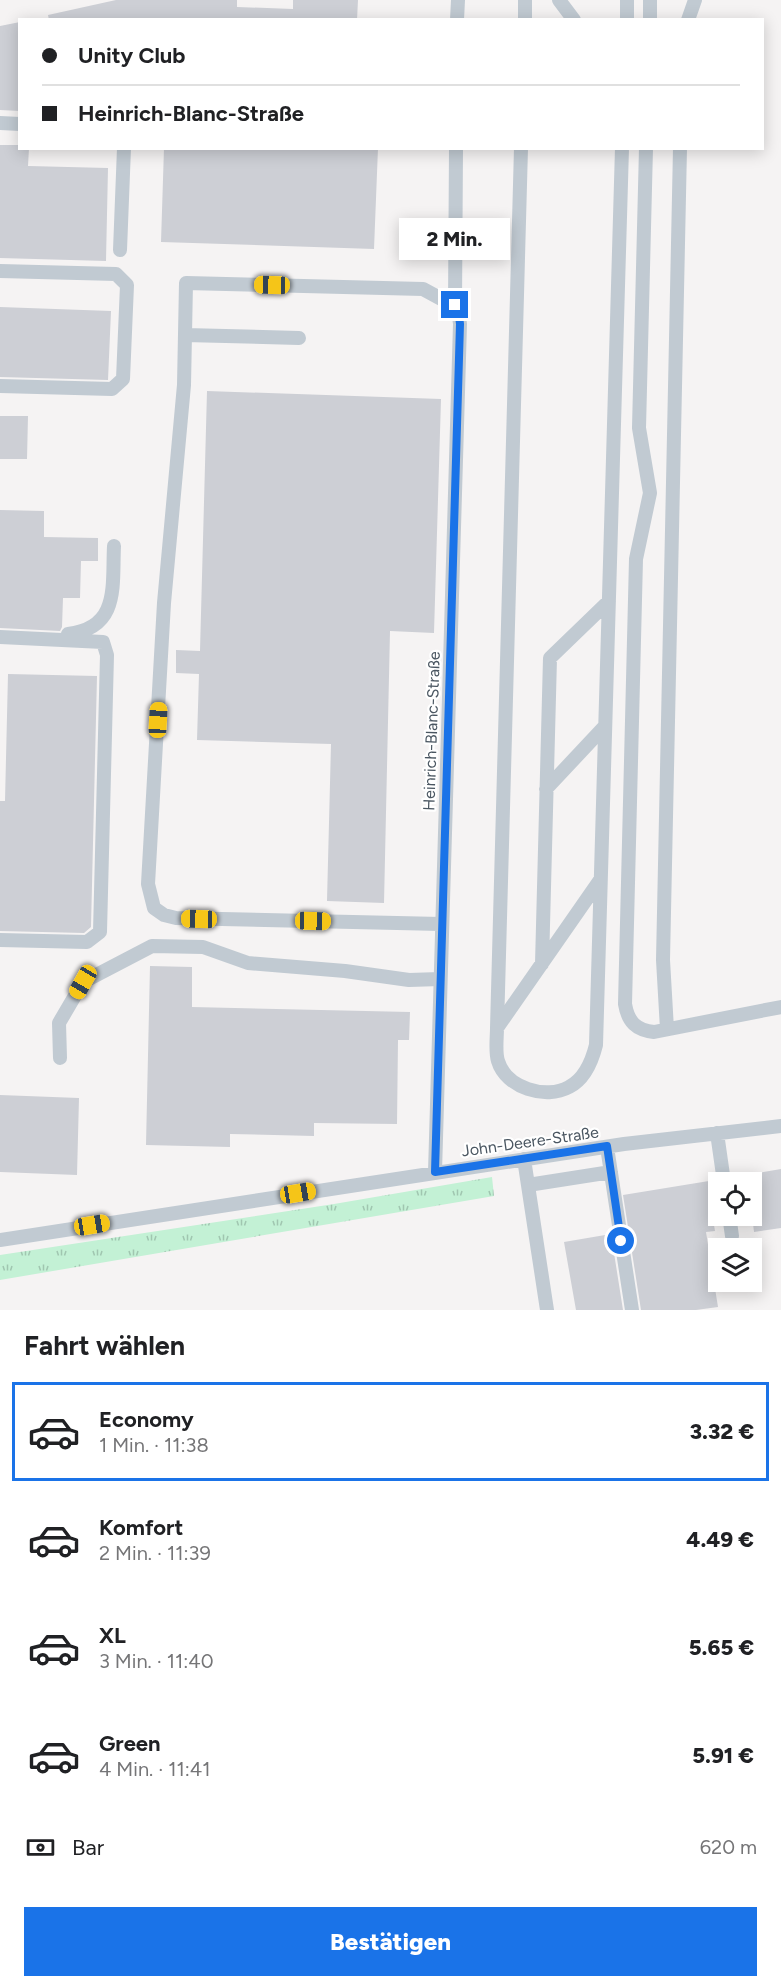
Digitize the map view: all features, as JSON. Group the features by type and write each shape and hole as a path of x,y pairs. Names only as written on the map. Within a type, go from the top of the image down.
{"street":[{"path":"457,18 458,0"},
{"path":"525,0 525,18"},
{"path":"559,0 572,18"},
{"path":"627,0 627,18"},
{"path":"650,0 650,18"},
{"path":"689,18 695,0"},
{"path":"0,123 18,124"},
{"path":"120,250 124,150"},
{"name":"Heinrich-Blanc-Straße","path":"435,1172 460,324 458,308 450,303 456,150"},
{"path":"521,150 497,1028 498,1061 509,1078 522,1088 551,1092 569,1088 582,1077 592,1062 596,1045 622,150"},
{"path":"646,150 639,428 650,493 636,559 625,1004 627,1017 635,1027 643,1031 654,1032 781,1006"},
{"path":"667,1029 663,960 680,150"},
{"path":"0,271 117,274 127,285 123,379 112,389 0,386"},
{"path":"441,924 176,918 164,915 154,908 148,884 164,603 184,385 186,283 423,289 450,303"},
{"path":"185,335 299,338"},
{"path":"0,632 67,634 84,632 94,627 105,616 111,599 114,546"},
{"path":"542,964 550,658 609,601"},
{"path":"0,637 103,642 107,655 100,932 87,942 0,939"},
{"path":"546,789 605,726"},
{"path":"497,1028 601,879"},
{"path":"60,1058 59,1023 83,982 152,946 203,947 248,963 345,971 409,980 440,979"},
{"name":"John-Deere-Straße","path":"0,1240 607,1146 781,1126"},
{"path":"717,1133 723,1172"},
{"path":"607,1146 632,1310"},
{"path":"524,1159 547,1310"},
{"path":"528,1185 611,1172"},
{"path":"731,1226 732,1236"}],"green space":[{"path":"492,1177 494,1196 0,1280 0,1255 334,1204"}],"building":[{"path":"116,0 237,0 237,7 293,9 293,0 358,0 357,18 49,18 48,15"},
{"path":"18,22 18,111 0,110 0,26"},
{"path":"0,145 18,145 18,150 29,150 28,166 108,168 106,261 0,258"},
{"path":"164,150 378,150 374,249 161,242"},
{"path":"0,307 111,311 108,380 0,377"},
{"path":"207,391 441,399 434,633 390,631 384,903 327,901 331,744 197,740 199,674 176,673 176,650 200,651"},
{"path":"0,416 28,416 27,459 0,459"},
{"path":"0,510 44,511 44,537 98,538 98,561 81,561 80,598 63,598 60,631 0,628"},
{"path":"8,674 97,676 91,927 84,933 0,931 0,801 5,801"},
{"path":"150,966 192,967 192,1007 410,1012 409,1040 398,1040 397,1124 314,1123 314,1136 230,1134 230,1147 146,1145"},
{"path":"0,1095 79,1098 77,1175 0,1172"},
{"path":"781,1169 781,1228 754,1232 753,1226 762,1226 762,1172"},
{"path":"708,1181 708,1226 714,1226 715,1231 706,1232 708,1292 716,1292 718,1307 696,1310 641,1310 623,1195"},
{"path":"611,1234 623,1310 576,1310 564,1242"}],"route":[{"path":"455,305 458,308 460,324 435,1172 607,1146 621,1241"}]}
